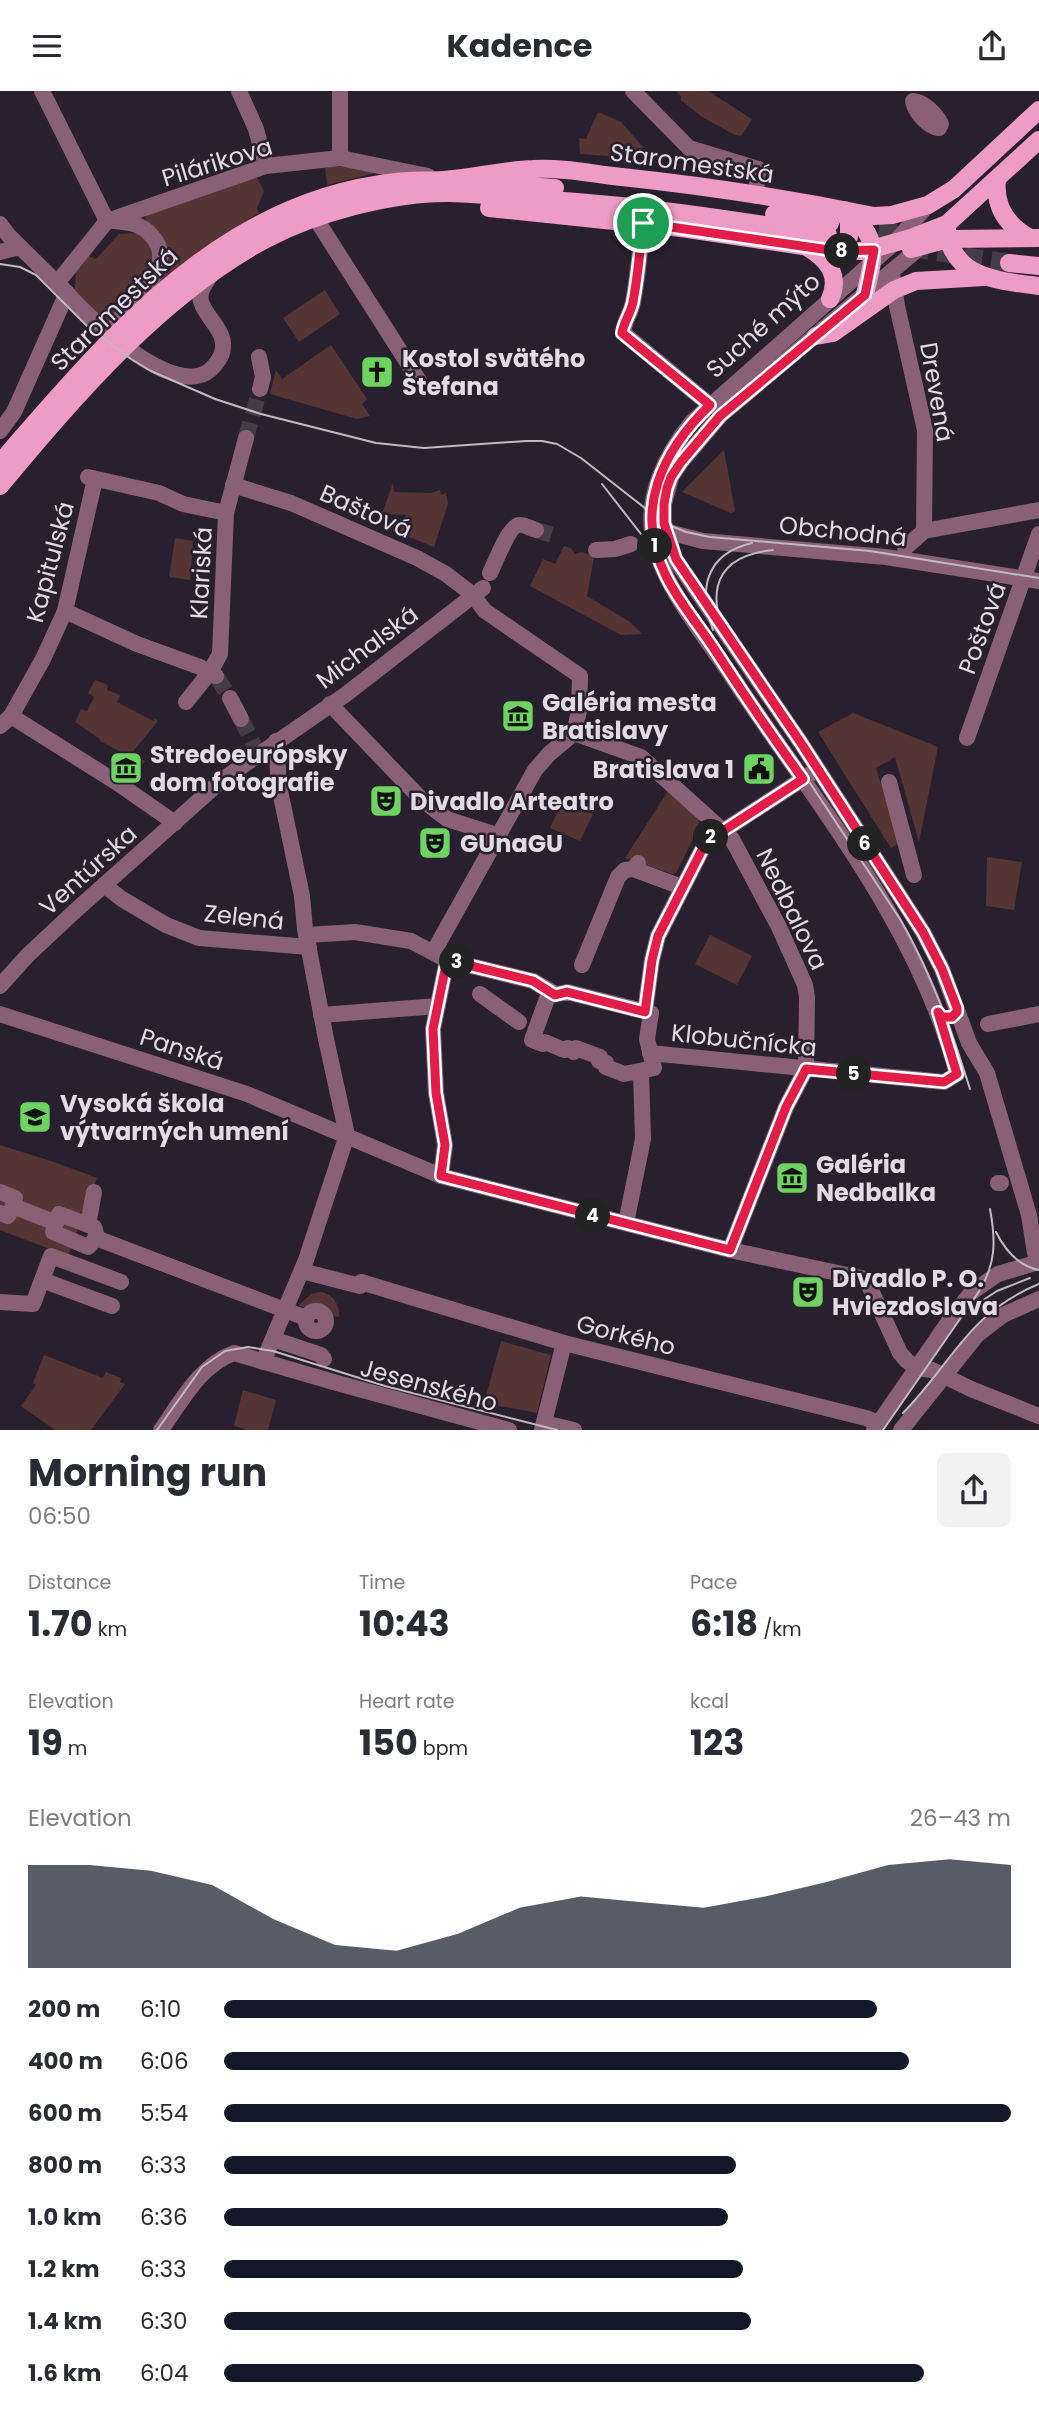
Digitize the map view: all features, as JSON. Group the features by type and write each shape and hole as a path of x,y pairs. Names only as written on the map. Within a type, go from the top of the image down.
{"main road":[{"path":"928,205 954,189 1039,110"},
{"path":"873,256 922,245 947,232 1039,140"},
{"name":"Staromestská","path":"0,463 102,350 141,311 189,270 269,219 306,203 353,189 397,182 444,180 534,169 659,181 874,216 892,215 928,205"},
{"path":"998,179 996,196 1004,217 1012,227 1034,238"},
{"name":"Staromestská","path":"444,180 595,190 696,202 831,236"},
{"path":"954,189 947,232 953,251 963,264 984,277"},
{"name":"Staromestská","path":"0,486 131,341 212,272 269,237 316,219 367,204 449,193 594,202 691,212 831,236"},
{"name":"Staromestská","path":"409,197 432,203 643,223 807,247 831,236"},
{"path":"831,236 849,237 850,229 844,210"},
{"path":"844,210 861,223 870,236 873,256 865,295"},
{"path":"947,232 992,238 1034,238"},
{"name":"Suché mýto","path":"831,236 873,256 893,244 947,232"},
{"path":"984,277 976,263 976,252 984,241 992,238"},
{"path":"807,247 819,254 831,268 835,283 830,299"},
{"path":"1039,254 1010,258 1039,266"},
{"path":"816,335 834,333 894,290 916,281 984,277 1039,285"}],"street":[{"path":"43,91 107,221"},
{"path":"239,91 256,129 267,166"},
{"path":"340,91 340,158"},
{"path":"633,91 689,148 758,169 756,195"},
{"path":"908,96 937,124"},
{"name":"Pilárikova","path":"107,221 267,166 340,158 444,180"},
{"path":"893,244 928,205"},
{"path":"316,219 332,251 417,386"},
{"path":"0,431 14,412 48,334 62,293 107,221"},
{"path":"102,350 121,315 157,274 160,260 158,244 147,230 132,223 107,221"},
{"path":"643,223 634,300 622,333 710,405"},
{"path":"0,225 62,293 85,314 122,345 178,375 197,376 210,369 221,356 222,337 200,296 212,272"},
{"name":"Suché mýto","path":"689,439 720,416 922,245"},
{"path":"0,252 20,247"},
{"name":"Suché mýto","path":"689,439 710,405 830,299 873,256"},
{"name":"Drevená","path":"901,264 893,279 894,290 925,430 924,531"},
{"path":"259,357 263,377 260,389"},
{"name":"Klariská","path":"186,702 214,674 220,654 226,513 246,438"},
{"path":"689,439 662,470 649,519 665,576 797,784 887,909 938,1012 942,1017 952,1017 957,1008"},
{"path":"689,439 671,477 664,504 676,559 818,769 923,932 942,969 969,1043 987,1073 1030,1215 1033,1260 998,1274 972,1292 877,1427"},
{"name":"Kapitulská","path":"5,721 43,659 65,611 91,478 159,492 183,504 226,513"},
{"name":"Baštová","path":"233,485 291,503 417,558 446,574 482,585 485,611 580,676 579,711 574,733"},
{"path":"905,548 924,531 1039,510"},
{"name":"Obchodná","path":"649,519 669,531 703,541 886,557 1031,580"},
{"name":"Michalská","path":"276,741 409,646 482,585 510,532 516,526 536,530"},
{"name":"Poštová","path":"967,738 1031,580 1039,534"},
{"path":"596,550 631,544"},
{"path":"65,611 137,644 214,674"},
{"path":"230,698 241,719"},
{"path":"330,704 421,799 447,819 497,835"},
{"path":"5,721 116,782 175,823"},
{"path":"441,1176 445,1145 436,1093 433,1029 438,1006 448,986 445,955 497,835 545,751 574,733"},
{"name":"Nedbalova","path":"574,733 641,757 732,839 765,898 803,980 807,996 806,1069 786,1107 730,1250"},
{"path":"263,1362 324,1218 347,1135 321,1015 302,896 279,786 276,741"},
{"name":"Ventúrska","path":"0,986 28,955 222,780 257,750 276,741"},
{"path":"645,1012 656,943 706,842 722,829 818,769"},
{"path":"889,782 914,874"},
{"path":"582,965 618,877 625,870 636,866 682,887"},
{"name":"Zelená","path":"104,885 121,899 166,925 199,938 308,941 355,932 411,941 445,955 533,981 555,995"},
{"path":"567,992 651,1013 647,1039 654,1068 624,1074 606,1067 606,1063 599,1061 600,1057 587,1052 576,1048 574,1052 568,1048 564,1051 545,1042 543,1044 532,1040 548,996 555,995 567,992"},
{"path":"480,994 519,1021"},
{"path":"321,1015 438,1006"},
{"name":"Klobučnícka","path":"650,1053 806,1069 950,1078 938,1012"},
{"name":"Panská","path":"0,1014 247,1094 441,1176 730,1250 866,1279 900,1353 917,1368"},
{"path":"988,1024 1039,1014"},
{"path":"626,1223 643,1139 641,1072"},
{"path":"0,1192 15,1198 6,1210 56,1223"},
{"path":"81,1267 91,1237 94,1192"},
{"path":"91,1237 59,1214 53,1232 91,1237 306,1318 316,1310 324,1315 330,1325"},
{"path":"0,1302 33,1304 51,1256 121,1282"},
{"name":"Gorkého","path":"304,1265 344,1274 362,1284 564,1343 866,1418 877,1427"},
{"path":"42,1280 112,1306"},
{"path":"901,1430 967,1345 985,1327 1014,1309 1039,1299"},
{"path":"273,1339 321,1355 324,1359"},
{"path":"564,1343 543,1426 574,1430"},
{"name":"Jesenského","path":"164,1429 198,1369 234,1353 336,1386 509,1430"},
{"path":"917,1368 932,1370 1039,1416"}],"shaded area":[{"path":"676,91 708,91 752,119 741,136 735,135 702,117 681,100"},
{"path":"598,112 621,122 643,147 642,153 635,152 635,158 580,154 579,138 586,139"},
{"path":"325,166 378,168 379,172 327,185"},
{"path":"255,174 264,191 257,208 259,213 203,249 159,285 166,264 167,249 160,235 145,220 146,214"},
{"path":"136,233 151,243 155,256 145,284 106,323 75,290 76,272 88,256 96,259 119,234"},
{"path":"325,290 340,314 299,342 283,318"},
{"path":"331,345 367,399 362,404 370,416 357,419 270,394 276,370 282,379"},
{"path":"724,450 735,511 731,513 682,492"},
{"path":"393,483 394,492 432,493 440,490 441,495 446,493 448,504 434,547 399,533 406,515 382,514"},
{"path":"175,538 193,541 190,580 169,577"},
{"path":"564,546 571,548 575,554 582,552 594,557 587,596 630,622 642,634 621,635 530,586 543,559 555,564"},
{"path":"95,680 108,685 107,690 120,695 117,702 153,721 158,721 131,754 145,761 143,764 100,741 75,722 81,709 87,711 94,697 88,693"},
{"path":"853,713 938,747 919,842 895,757 876,768 899,843 891,848 818,732"},
{"path":"668,791 698,819 700,825 676,873 672,874 625,858"},
{"path":"563,800 593,814 580,841 550,828"},
{"path":"987,857 1022,862 1014,910 986,906"},
{"path":"710,935 752,956 737,985 695,964"},
{"path":"0,1145 97,1178 68,1256 0,1230"},
{"path":"320,1292 335,1300 339,1317 327,1315 321,1309 298,1306 311,1294"},
{"path":"501,1341 551,1355 537,1413 484,1403"},
{"path":"44,1355 103,1378 106,1372 121,1378 120,1382 125,1384 91,1430 55,1430 21,1406 36,1385 33,1383"},
{"path":"243,1390 276,1400 268,1430 247,1430 234,1426"}],"tunnel":[{"path":"852,226 914,236"},
{"path":"911,248 1009,263"},
{"path":"246,438 260,389"},
{"path":"536,530 553,535"},
{"path":"217,677 230,698"},
{"path":"241,719 255,747"}],"tram line":[{"path":"0,264 20,267 36,275 87,326 151,371 215,399 261,414 376,443 424,448 526,441 557,444 581,458 664,523 686,532 710,537 870,551 1039,578"},
{"path":"602,484 641,534 720,647 900,919 940,1002 970,1089"},
{"path":"713,630 706,601 709,576 724,556 736,548 752,543"},
{"path":"734,655 719,618 718,586 724,573 734,562 751,554 773,550"},
{"path":"883,1430 984,1283 993,1253 990,1209"},
{"path":"996,1232 1013,1256 1025,1265 1039,1270"},
{"path":"974,1306 997,1291 1030,1278"},
{"path":"903,1413 978,1324 995,1309 1039,1284"},
{"path":"157,1430 202,1367 225,1351 248,1347 273,1351 385,1386 557,1430"}],"place":[{"name":"Kostol svätého Štefana","path":"377,372"},
{"name":"Galéria mesta Bratislavy","path":"518,716"},
{"name":"Stredoeurópsky dom fotografie","path":"126,768"},
{"name":"Bratislava 1","path":"759,769"},
{"name":"Divadlo Arteatro","path":"386,801"},
{"name":"GUnaGU","path":"435,843"},
{"name":"Vysoká škola výtvarných umení","path":"35,1117"},
{"name":"Galéria Nedbalka","path":"792,1178"},
{"name":"Divadlo P. O. Hviezdoslava","path":"808,1292"}],"route":[{"path":"643,223 836,251 874,250 865,295 720,416 681,462 667,488 664,523 676,559 801,743 923,932 942,969 957,1008 952,1017 942,1017 938,1012 957,1074 944,1082 806,1069 786,1107 730,1250 441,1176 445,1145 436,1093 433,1029 447,960 533,981 555,995 567,992 645,1012 658,936 706,842 803,779 668,581 653,540 653,500 662,470 683,433 710,405 622,333 634,300 643,223"}]}
